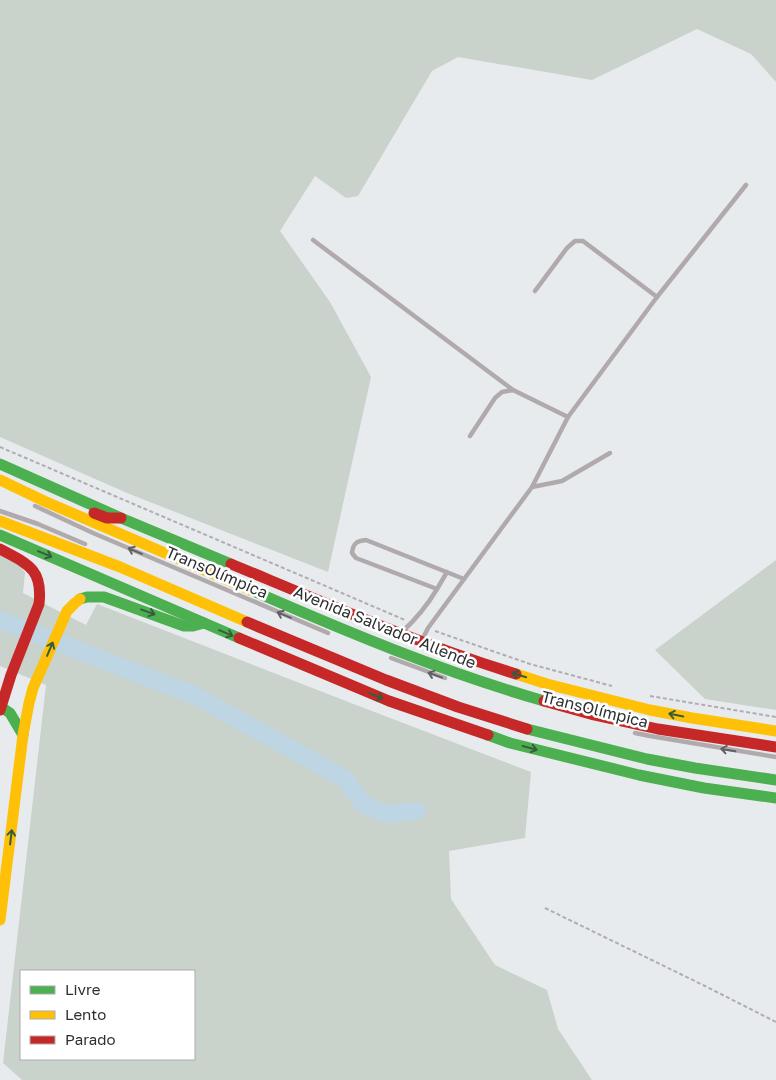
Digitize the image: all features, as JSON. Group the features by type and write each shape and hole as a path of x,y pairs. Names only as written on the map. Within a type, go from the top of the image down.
{"main road":[{"name":"Avenida Salvador Allende","path":"0,464 121,518 400,634 492,667 608,700 692,718 776,731"},
{"name":"Avenida Salvador Allende","path":"0,480 44,501 350,633 473,680 594,715 658,729 776,747"},
{"path":"0,494 11,486 26,484 107,519 121,518"},
{"path":"0,521 120,567 386,680 458,707 532,730 647,758 695,768 776,780"},
{"path":"0,535 389,701 510,743 648,777 704,788 776,798"},
{"path":"0,549 29,565 34,571 41,593 0,708 10,713 23,735"},
{"path":"0,920 23,735 29,703 33,688 67,611 78,600 93,596 104,597 184,626 204,623"},
{"path":"658,729 670,726 776,738"},
{"path":"695,768 703,774 776,789"}],"lane":[{"path":"422,642 428,628 532,487 568,417 657,297 746,185"},
{"path":"313,240 512,390 568,417"},
{"path":"534,291 567,248 575,242 583,241 657,297"},
{"path":"470,436 495,398 502,392 512,390"},
{"path":"532,487 562,481 610,454"},
{"name":"TransOlímpica","path":"31,504 93,533 336,636"},
{"path":"0,511 38,524 93,548"},
{"path":"437,589 356,558 352,553 353,546 359,541 366,540 464,580"},
{"path":"400,634 429,602 447,572"},
{"path":"382,654 447,679"},
{"name":"TransOlímpica","path":"634,732 776,757"}],"path":[{"path":"0,448 406,620 414,620"},
{"path":"428,628 530,664 615,687"},
{"path":"643,695 776,717"},
{"path":"545,908 776,1022"}],"shaded area":[{"path":"0,0 776,0 776,82 751,54 697,29 592,80 458,57 432,71 358,196 346,198 315,176 280,231 330,302 371,377 328,572 127,493 0,437"},
{"path":"0,552 18,561 25,573 23,593 86,625 97,604 531,772 525,838 449,851 451,899 495,965 547,990 558,1029 592,1080 22,1080 3,1063 46,685 0,666"},
{"path":"776,560 776,710 705,699 655,650"}],"waterway":[{"path":"0,620 196,696 345,779 363,804 386,814 417,811"}],"traffic: fast":[{"path":"0,464 231,564"},
{"path":"0,535 239,638"},
{"path":"251,590 432,664 544,701"},
{"path":"80,599 104,597 184,626 204,623"},
{"path":"1,707 10,713 23,735"},
{"path":"527,729 647,759 776,780"},
{"path":"488,735 510,743 639,775 704,788 776,798"}],"traffic: slow":[{"path":"0,480 44,501 251,590"},
{"path":"0,521 120,567 247,622"},
{"path":"0,920 23,735 29,703 33,688 67,611 80,599"},
{"path":"516,674 547,684 650,710 776,731"}],"traffic: jam":[{"path":"94,513 107,518 121,518"},
{"path":"0,549 31,569 36,575 40,592 39,604 11,675 0,710"},
{"path":"231,564 444,650 516,674"},
{"path":"247,622 386,680 458,707 527,729"},
{"path":"239,638 389,701 488,735"},
{"path":"544,701 594,715 658,729 776,747"}]}
